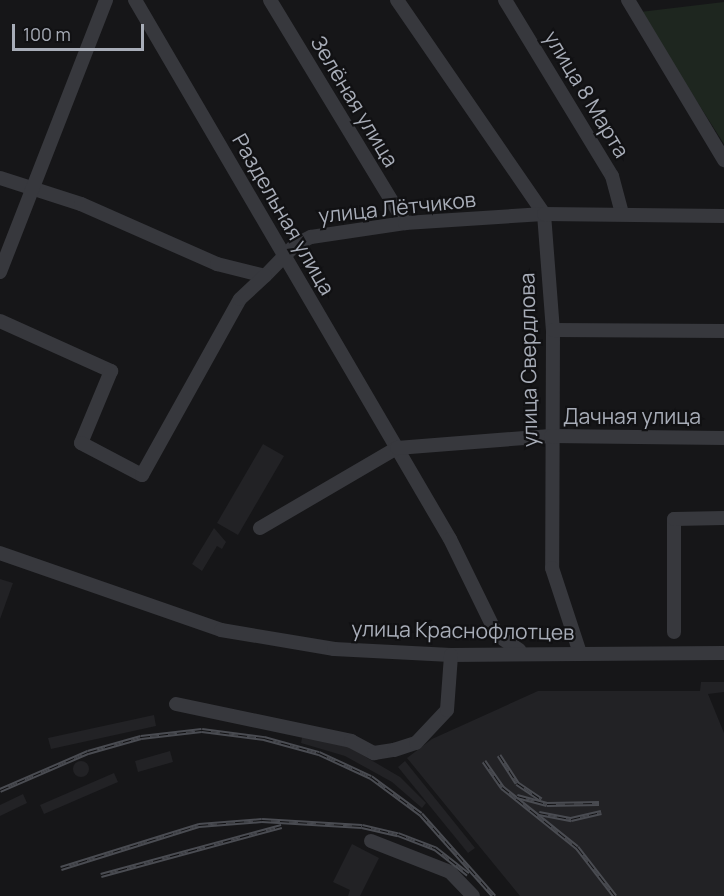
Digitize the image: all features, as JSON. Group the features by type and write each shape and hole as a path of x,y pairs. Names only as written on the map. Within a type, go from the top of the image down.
{"street":[{"path":"0,272 30,187 106,0"},
{"name":"Раздельная улица","path":"135,0 450,539 497,636 519,650"},
{"name":"Зелёная улица","path":"270,0 405,223"},
{"path":"397,0 544,214"},
{"name":"улица 8 Марта","path":"506,0 612,176 622,213"},
{"path":"630,1 724,160"},
{"path":"0,178 30,187 217,264 265,276"},
{"name":"улица Лётчиков","path":"0,321 111,371 81,443 142,475 240,299 286,260 295,244 311,237 405,223 544,214 622,213 724,216"},
{"name":"улица Свердлова","path":"544,214 553,330 552,568 580,653"},
{"path":"553,330 724,331"},
{"name":"Дачная улица","path":"397,448 551,436 724,438"},
{"path":"260,528 397,448"},
{"path":"674,632 674,519 724,518"},
{"name":"улица Краснофлотцев","path":"0,553 221,630 334,649 451,655 519,650 580,653 724,653"},
{"path":"176,704 351,741 374,753 394,750 416,743 447,710 451,655"},
{"path":"371,842 450,872 472,896"}],"shaded area":[{"path":"724,2 724,144 640,12"},
{"path":"263,444 284,456 238,535 217,523"},
{"path":"214,528 226,542 222,549 217,546 202,571 192,564"},
{"path":"0,579 13,583 0,619"},
{"path":"701,682 724,682 724,692 708,694 724,733 724,896 520,896 407,758 432,739 538,691 700,691"},
{"path":"154,715 156,726 51,749 48,738"},
{"path":"303,733 347,746 400,777 426,803 422,808 392,782 345,756 301,743"},
{"path":"170,751 173,762 138,772 135,761"},
{"path":"78,761 84,761 89,769 87,775 78,777 73,772 73,766"},
{"path":"405,761 475,848 468,853 398,767"},
{"path":"114,773 118,782 44,814 40,805"},
{"path":"23,794 27,803 0,816 0,805"},
{"path":"352,844 379,858 360,896 348,896 350,890 333,882"}],"railway":[{"path":"0,790 88,752 141,737 202,730 264,738 319,753 371,777 421,814 494,896"},
{"path":"499,755 517,783 541,799"},
{"path":"484,761 502,787 577,847 615,896"},
{"path":"517,796 547,804 599,803"},
{"path":"539,813 571,819 601,812"},
{"path":"61,868 199,825 262,820 362,826 398,834 435,848 468,874"},
{"path":"101,875 281,826"}]}
